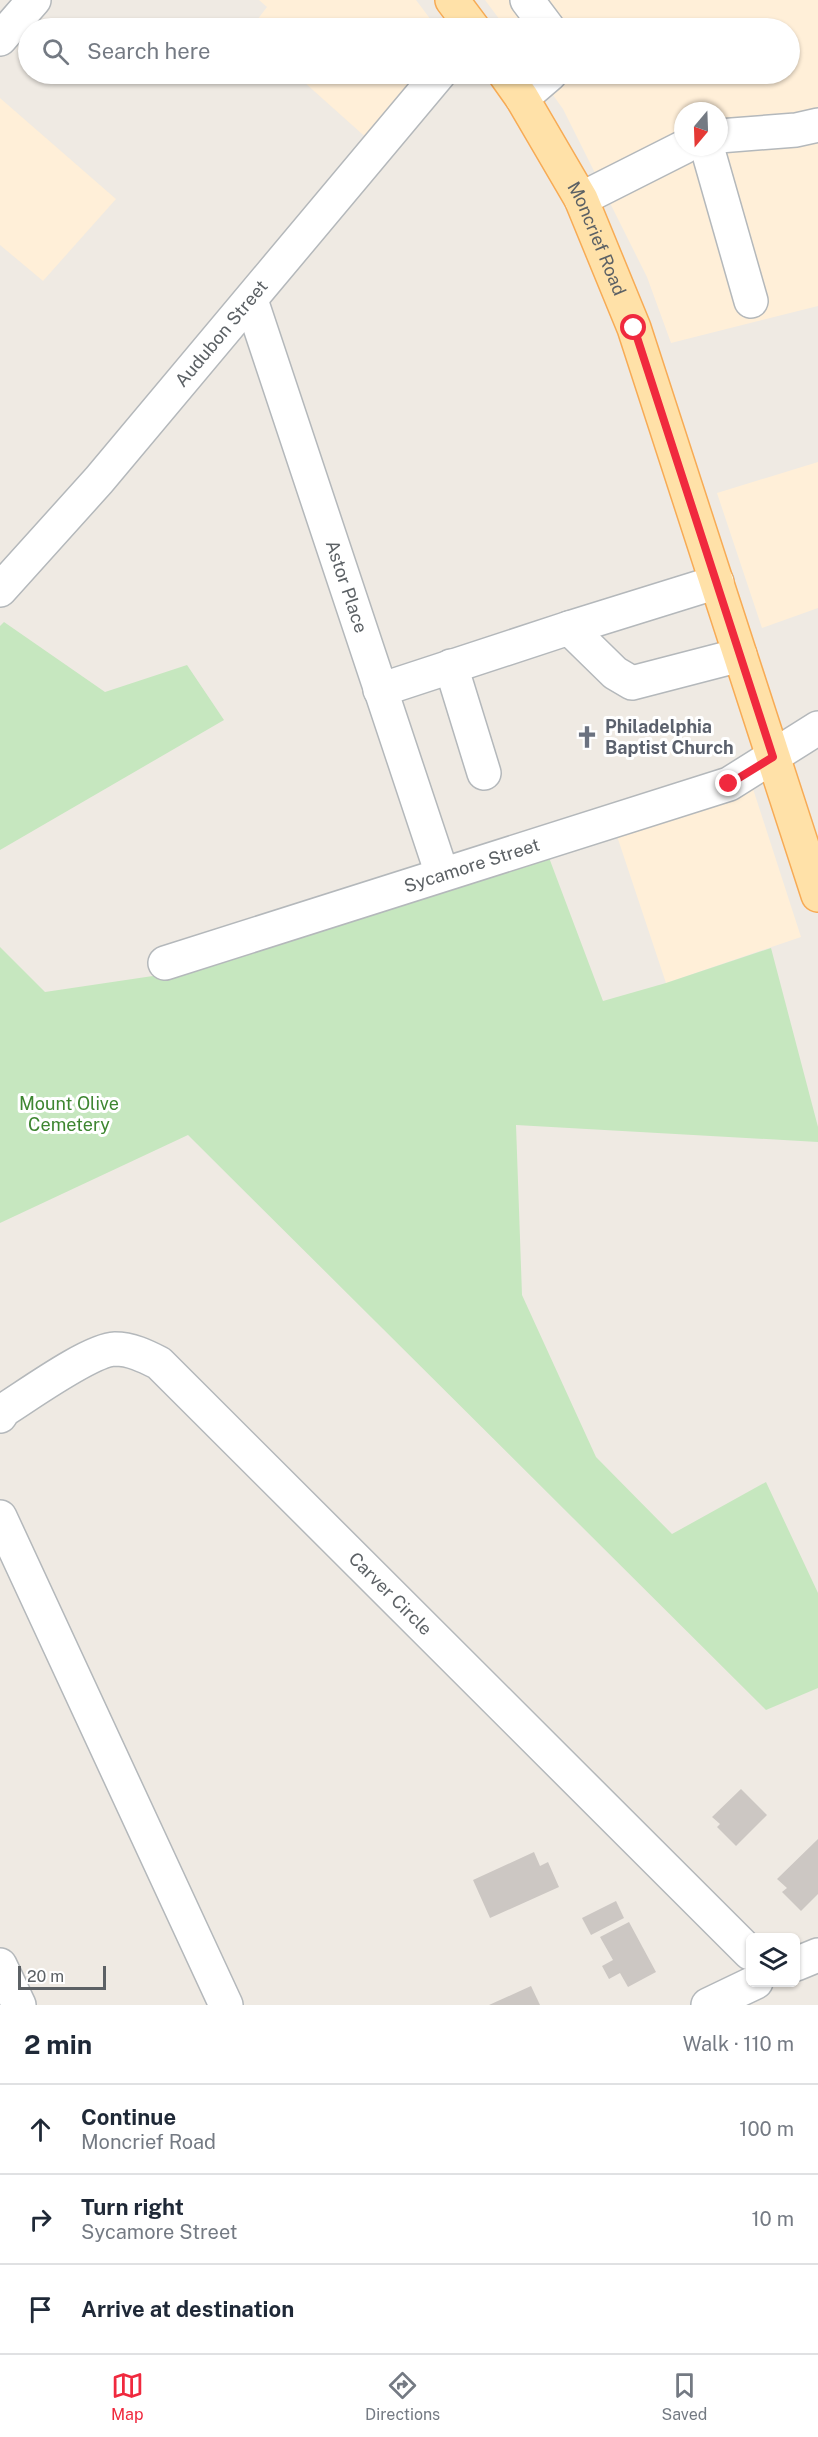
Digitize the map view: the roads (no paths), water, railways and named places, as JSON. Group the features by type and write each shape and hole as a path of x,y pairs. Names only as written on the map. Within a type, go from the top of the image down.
{"main road":[{"path":"452,0 466,18"},
{"name":"Moncrief Road","path":"514,86 581,199 634,328 818,895"}],"street":[{"path":"18,18 34,0"},
{"path":"527,0 540,18"},
{"path":"0,39 18,18"},
{"name":"Audubon Street","path":"0,591 99,480 431,84"},
{"path":"728,135 796,130 818,125"},
{"path":"581,199 674,152"},
{"path":"710,156 751,301"},
{"name":"Astor Place","path":"251,300 442,874"},
{"path":"380,690 717,582"},
{"path":"569,628 615,673 632,683 740,655"},
{"path":"451,666 484,773"},
{"name":"Sycamore Street","path":"165,963 729,784 818,729"},
{"name":"Carver Circle","path":"0,1416 4,1410 90,1358 114,1349 138,1353 159,1363 746,1949"},
{"path":"0,1517 226,2005"},
{"path":"800,1963 818,1955"},
{"path":"0,1965 18,2005"},
{"path":"708,2005 747,1987"}],"place":[{"name":"Philadelphia Baptist Church","path":"587,737"}],"park label":[{"name":"Mount Olive Cemetery","path":"69,1114"}]}
